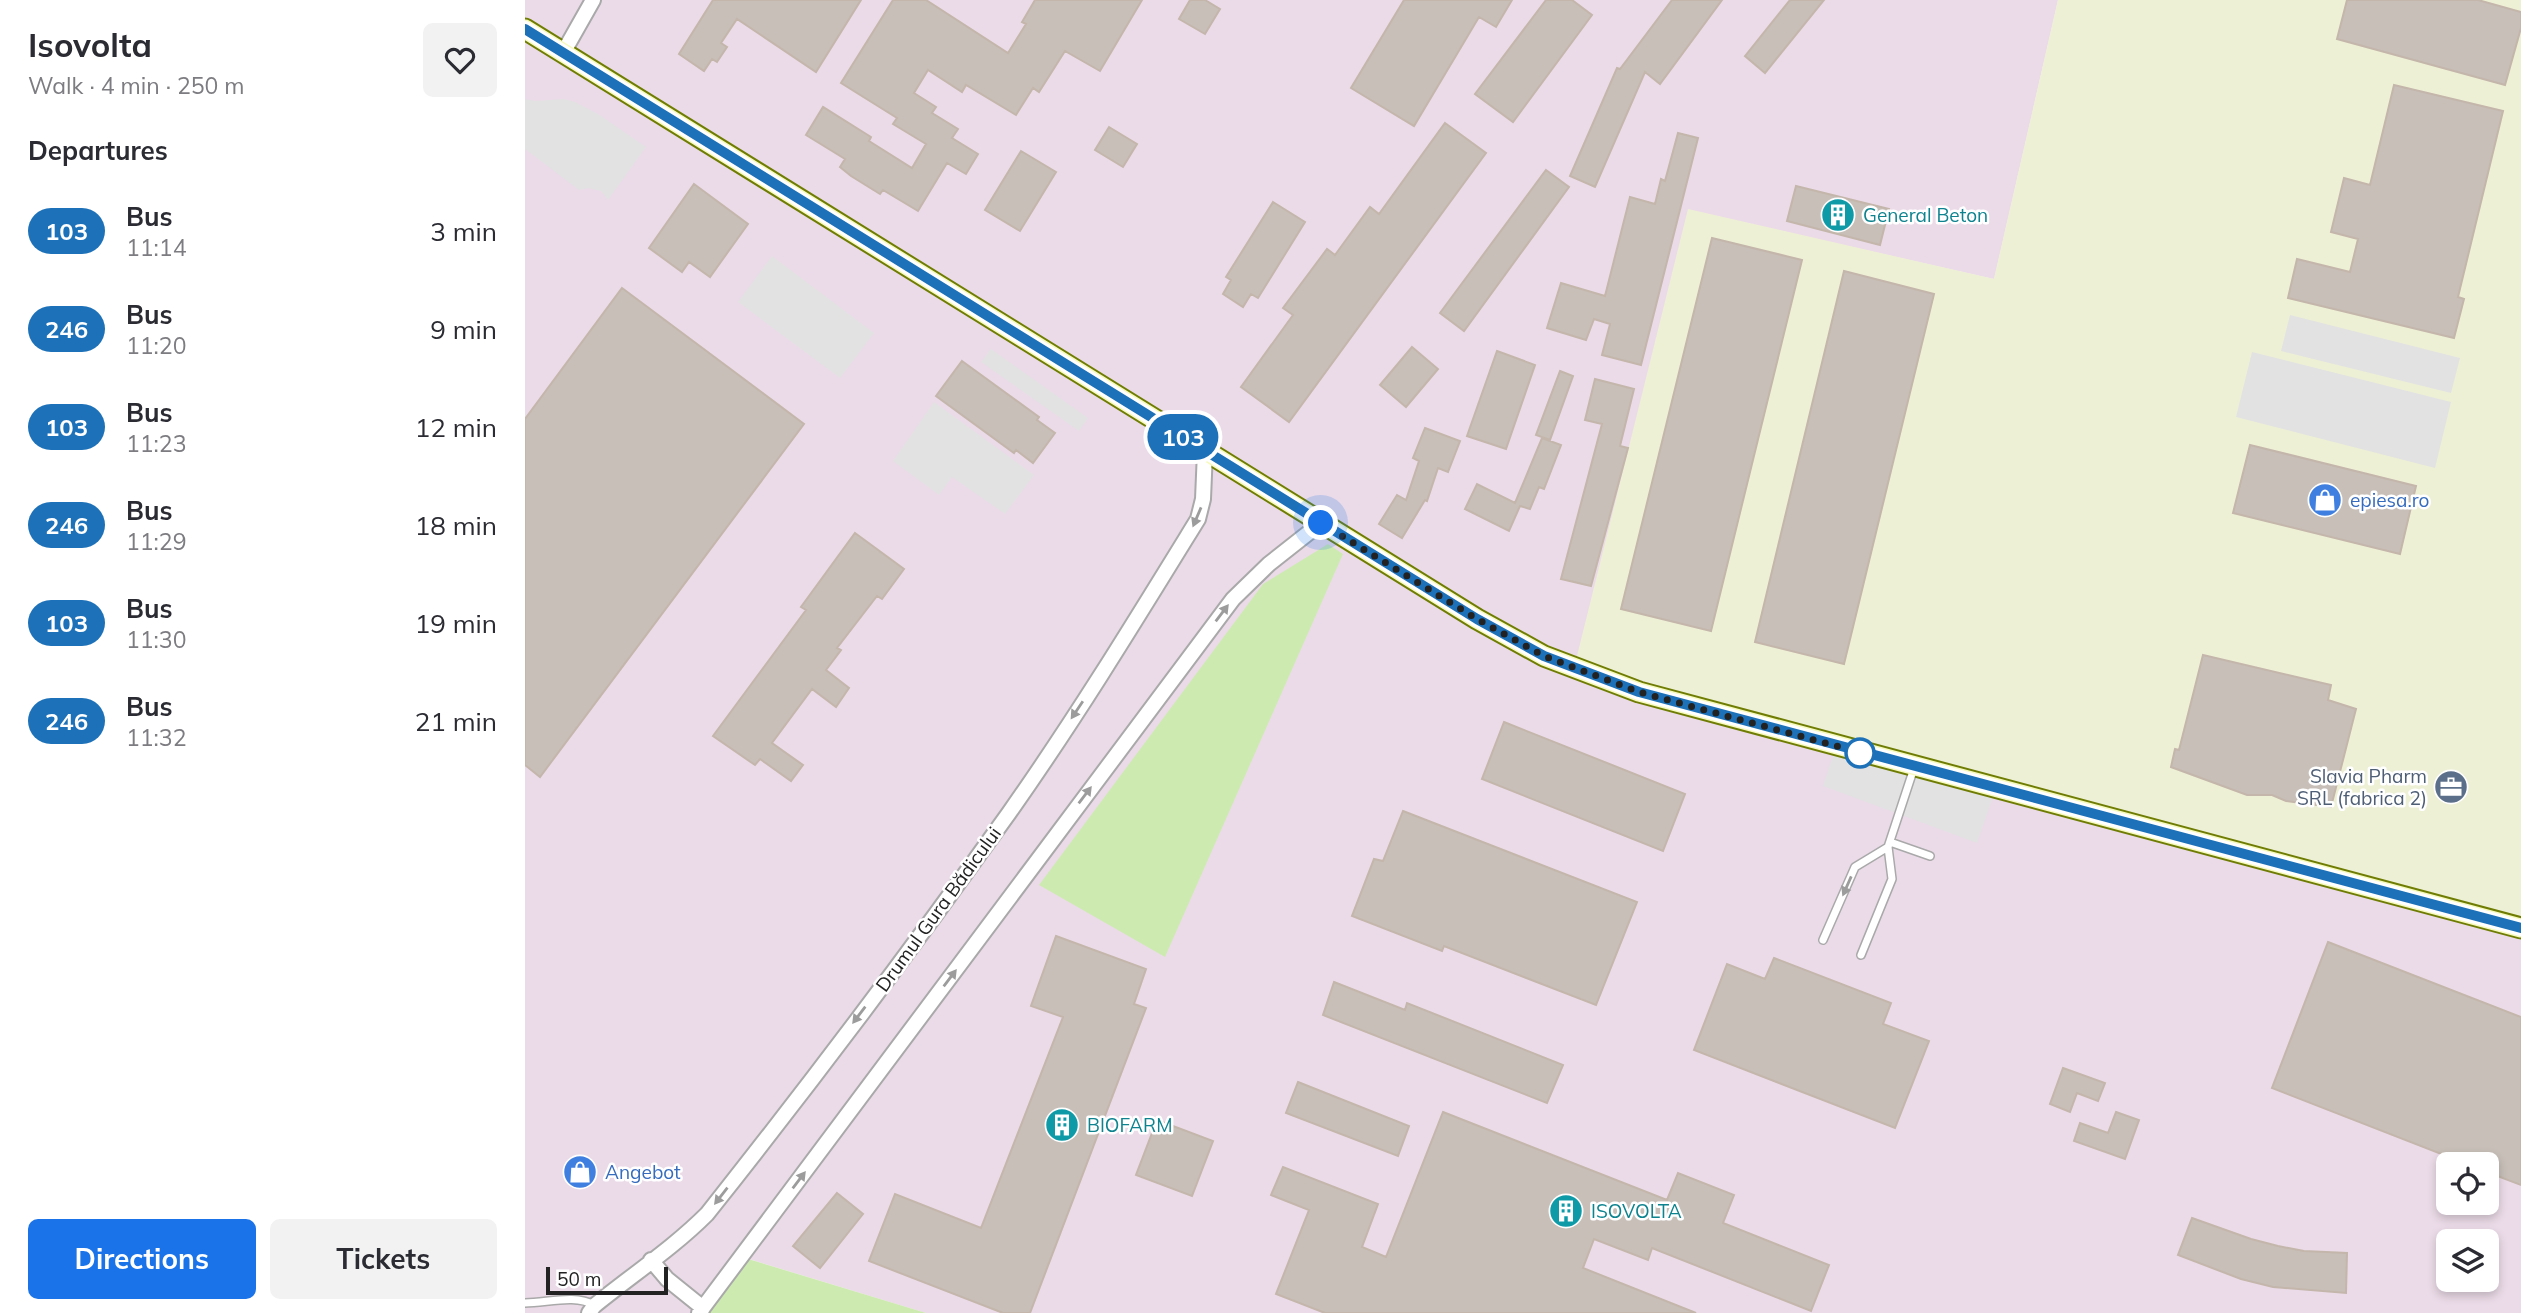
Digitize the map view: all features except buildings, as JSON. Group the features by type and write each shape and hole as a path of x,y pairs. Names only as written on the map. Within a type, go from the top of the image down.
{"main road":[{"path":"525,29 1512,639 1592,676 1639,692 1914,767 2521,928"}],"street":[{"path":"563,53 593,0"},
{"name":"Drumul Gura Bădicului","path":"592,1309 651,1260 684,1237 707,1214 801,1093 1010,811 1111,659 1198,519 1203,499 1205,451"},
{"path":"651,1260 667,1279 701,1310 1233,599 1269,564 1321,523"}],"lane":[{"path":"1861,955 1892,878 1889,844 1914,767"},
{"path":"1889,844 1930,856"},
{"path":"1823,940 1855,867 1889,844"},
{"path":"525,1303 586,1300 592,1309"}],"shaded area":[{"path":"525,0 2058,0 1994,279 1688,210 1688,695 2521,917 2521,1313 926,1313 749,1259 708,1313 525,1313"},
{"path":"525,99 564,99 575,102 598,114 646,147 608,200 601,191 588,188 579,190 525,149"},
{"path":"772,256 874,333 840,378 738,302"},
{"path":"2290,315 2460,358 2451,393 2281,351"},
{"path":"991,349 1088,418 1079,431 981,362"},
{"path":"2252,352 2451,402 2435,468 2236,417"},
{"path":"934,402 1034,475 1005,514 952,477 939,495 893,461"},
{"path":"1834,752 1993,797 1977,843 1823,786"}],"green space":[{"path":"2058,0 2521,0 2521,917 1688,695 1576,660 1688,209 1994,279"},
{"path":"1328,544 1343,554 1165,957 1039,885 1263,584"},
{"path":"748,1259 926,1313 708,1313"}],"bus line":[{"name":"103","path":"525,29 1477,619 1544,656 1639,692 2521,928"}],"place":[{"name":"General Beton","path":"1838,215"},
{"name":"epiesa.ro","path":"2325,500"},
{"name":"Slavia Pharm SRL (fabrica 2)","path":"2451,787"},
{"name":"BIOFARM","path":"1062,1125"},
{"name":"Angebot","path":"580,1172"},
{"name":"ISOVOLTA","path":"1566,1211"}],"route":[{"path":"1321,523 1477,619 1544,656 1639,692 1869,755 1860,753"}]}
